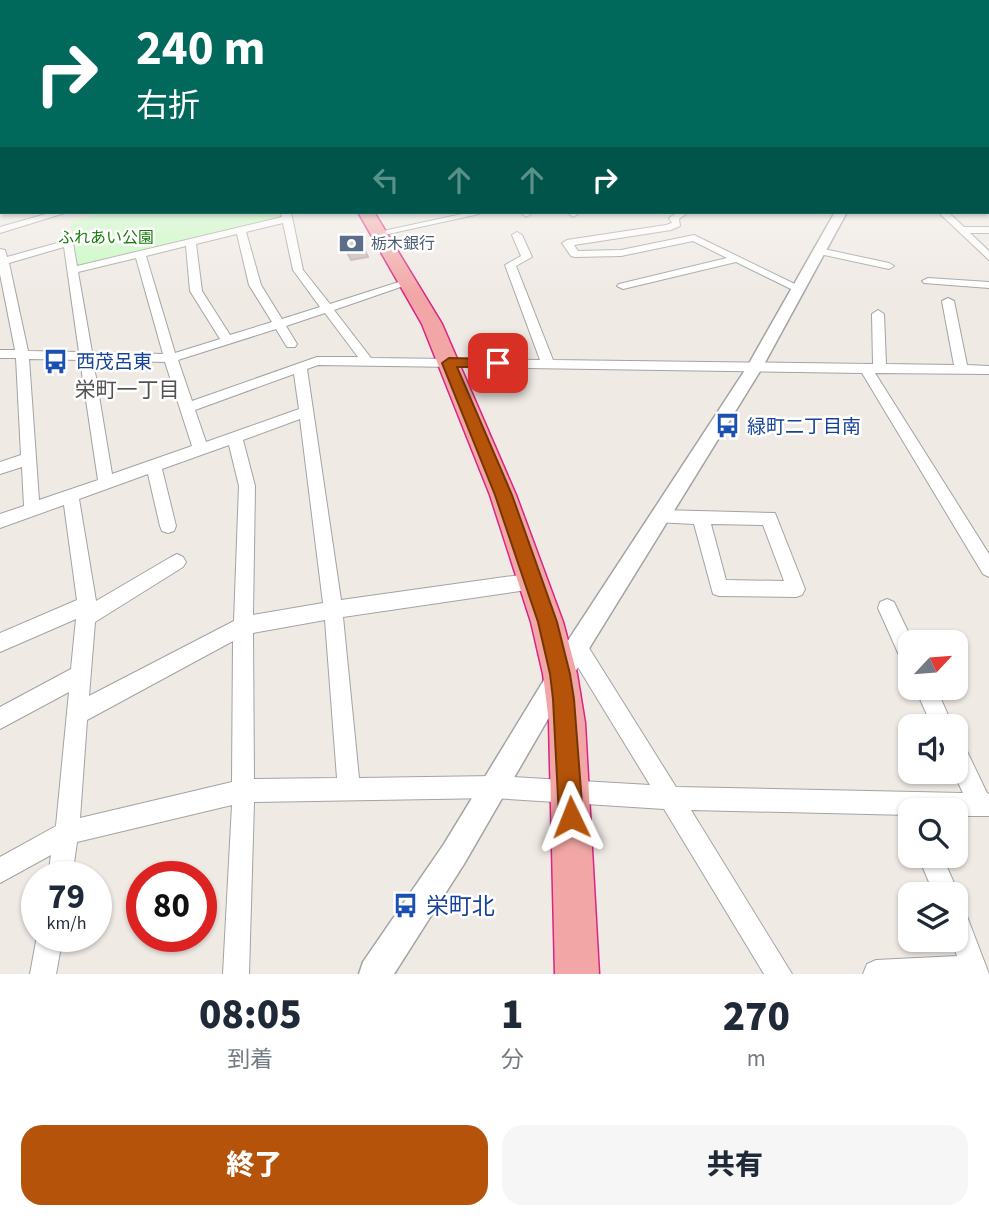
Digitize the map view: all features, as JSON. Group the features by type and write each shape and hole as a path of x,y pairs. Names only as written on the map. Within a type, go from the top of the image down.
{"highway":[{"path":"367,214 409,282 449,363 503,495 534,581 569,660 566,723 577,974"}],"street":[{"path":"3,229 17,214"},
{"path":"3,229 56,214"},
{"path":"379,233 474,214"},
{"path":"681,214 674,218 677,224 668,228 567,243 575,254 621,253 694,238 799,289"},
{"path":"375,974 454,854 569,660 754,368 840,214"},
{"path":"945,214 984,248 989,257"},
{"path":"73,270 241,230 287,215 298,270 368,362"},
{"path":"241,230 255,285 291,344"},
{"path":"961,230 989,230"},
{"path":"517,235 527,257 510,265 548,363"},
{"path":"191,242 196,290 228,342"},
{"path":"32,510 22,354 1,258 68,243 106,483"},
{"path":"819,251 889,266"},
{"path":"140,254 152,302 201,450"},
{"path":"623,286 737,259"},
{"path":"928,281 989,285"},
{"path":"0,354 172,358 409,282"},
{"path":"947,301 961,369"},
{"path":"878,314 873,370 989,569"},
{"path":"188,407 317,361 989,370"},
{"path":"300,366 333,610 349,790"},
{"path":"0,521 307,411"},
{"path":"235,438 247,485 243,626 243,827 236,974"},
{"path":"0,468 30,458"},
{"path":"154,466 168,526"},
{"path":"63,861 87,611 71,496"},
{"path":"661,517 769,518 796,589 719,587 701,518"},
{"path":"0,643 87,611 177,562"},
{"path":"77,714 243,626 534,581"},
{"path":"887,608 898,631"},
{"path":"569,660 669,798 779,974"},
{"path":"0,718 80,676"},
{"path":"968,775 984,805"},
{"path":"0,872 67,833 242,791 494,787 669,798 898,807"},
{"path":"876,973 976,972 968,951"},
{"path":"43,974 47,952"}],"green space":[{"name":"ふれあい公園","path":"100,214 282,216 278,220 82,266 77,265 70,222"}],"building":[{"path":"358,236 368,257 351,260 340,239"}],"place":[{"name":"栃木銀行","path":"351,243"},
{"name":"西茂呂東","path":"56,361"},
{"name":"緑町二丁目南","path":"727,426"},
{"name":"栄町北","path":"406,906"}],"district":[{"name":"栄町一丁目","path":"127,390"}],"route":[{"path":"498,363 449,363 503,495 547,622 564,699 571,817"}]}
